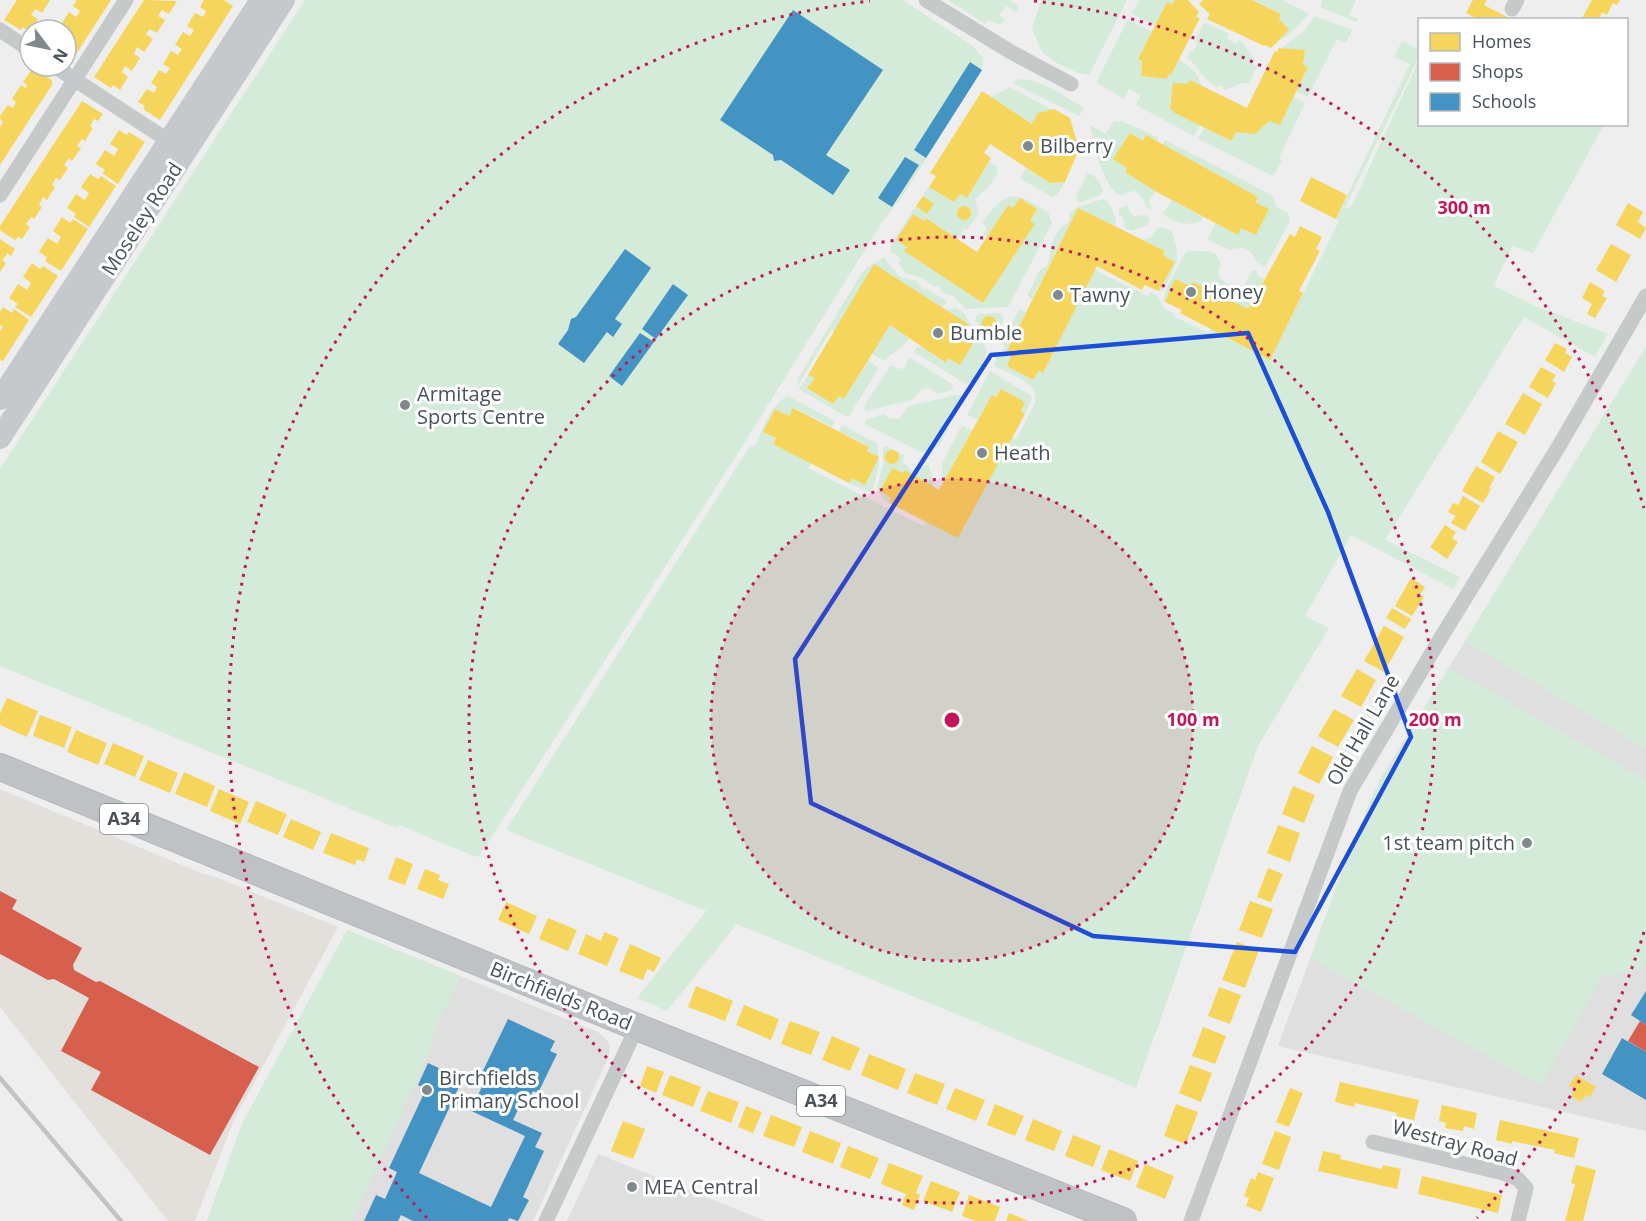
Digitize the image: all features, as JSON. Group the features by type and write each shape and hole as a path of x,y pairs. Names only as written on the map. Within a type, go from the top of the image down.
{"highway":[{"name":"Birchfields Road","path":"0,767 637,1027 1123,1221"}],"main road":[{"name":"Moseley Road","path":"0,438 178,146 261,0"},
{"name":"Moseley Road","path":"0,399 284,0"}],"street":[{"path":"0,195 126,0"},
{"path":"927,0 1011,52 1071,84"},
{"path":"0,30 18,42"},
{"path":"72,78 178,146"},
{"name":"Old Hall Lane","path":"1191,1221 1350,791 1559,446 1646,296"},
{"path":"546,1221 637,1027"},
{"name":"Westray Road","path":"1373,1142 1503,1173 1518,1179 1526,1188 1518,1221"}],"highlighted area":[{"path":"1248,333 1328,512 1411,737 1295,952 1093,936 811,803 795,659 991,355"}],"shaded area":[{"path":"1646,347 1646,1131 1278,1046 1348,855 1381,778"},
{"path":"0,789 338,927 234,1120 195,1221 168,1221 0,1007"},
{"name":"Birchfields Primary School","path":"347,930 598,1032 608,1041 609,1056 533,1221 207,1221 242,1124"},
{"name":"MEA Central","path":"598,1154 766,1221 567,1221"}],"green space":[{"name":"Armitage Sports Centre","path":"305,0 903,0 973,46 983,58 982,70 902,197 883,221 733,461 480,855 476,857 399,825 397,828 0,666 0,469"},
{"path":"948,0 1010,0 1019,6 1016,12 1007,6 999,15 1006,21 1000,24 987,21 985,24"},
{"path":"1041,0 1127,0 1089,75 1078,73 1055,62 1042,52 1032,29"},
{"path":"1140,0 1175,0 1172,4 1167,2 1155,26 1131,13"},
{"path":"1253,0 1283,0 1309,14 1290,34 1274,44 1288,30 1279,19 1281,14"},
{"path":"1322,0 1356,0 1349,15 1358,19 1356,22 1320,7"},
{"path":"1315,16 1352,30 1346,43 1337,39 1308,97 1296,92 1308,68 1303,65 1305,51 1281,48 1303,32"},
{"path":"1128,19 1152,32 1138,58 1142,61 1141,76 1166,79 1168,74 1171,75 1179,59 1195,72 1201,82 1200,85 1190,80 1174,112 1200,125 1194,136 1136,105 1141,95 1129,89 1124,99 1097,81"},
{"path":"1206,23 1229,34 1227,39 1237,44 1239,40 1245,45 1253,64 1257,67 1249,83 1242,83 1225,90 1219,85 1217,87 1207,80 1187,58 1190,51 1193,52 1203,24"},
{"path":"1402,41 1416,48 1418,43 1418,59 1345,208 1348,209 1352,205 1418,62 1418,126 1603,126 1533,253 1512,246 1494,286 1531,304 1608,334 1595,357 1524,317 1385,540 1460,577 1453,589 1351,535 1305,616 1329,628 1258,746 1136,1088 737,924 667,1011 637,998 706,911 506,830 750,446 754,447 777,405 788,396 835,421 832,427 794,408 789,416 775,409 764,432 776,438 773,444 811,463 808,468 923,526 926,522 958,538 1012,438 1016,440 1035,403 1033,389 1028,384 994,366 997,355 1000,355 1005,346 1002,343 1019,309 1026,312 1006,353 1011,356 1007,366 1033,380 1038,371 1043,373 1095,270 1148,296 1151,292 1158,296 1165,309 1175,314 1175,317 1208,333 1211,329 1270,360 1339,221 1336,219 1410,64 1394,57"},
{"path":"1019,79 1045,85 1084,108 1079,116 1013,83"},
{"path":"1010,87 1052,110 1038,113 1032,124 991,97"},
{"path":"1293,97 1305,103 1279,158 1282,161 1273,176 1198,139 1204,128 1231,141 1236,132"},
{"path":"1114,121 1124,122 1159,138 1157,142 1146,136 1143,141 1130,133 1114,159 1127,168 1125,172 1155,191 1149,202 1152,207 1150,209 1135,191 1121,195 1112,190 1102,170 1096,152 1102,150 1099,137 1093,138 1090,125 1106,134"},
{"path":"1165,140 1270,194 1276,207 1288,213 1290,221 1265,267 1256,262 1252,253 1246,249 1229,250 1207,239 1216,223 1238,234 1241,228 1256,235 1268,209 1255,202 1258,197 1162,145"},
{"path":"989,162 997,167 997,174 987,189 975,200 979,214 967,230 964,229 958,239 927,218 924,221 913,214 897,240 907,247 905,251 983,303 1034,224 1030,221 1037,209 1020,198 1013,208 1008,205 987,237 983,235 987,228 982,223 998,204 1012,196 1019,197 1027,200 1048,212 1052,223 1008,307 966,309 953,296 943,293 938,285 934,287 922,278 905,273 898,263 901,259 890,251 891,245 916,206 927,214 934,204 923,196 929,187 954,202 960,194 967,198"},
{"path":"1026,168 1050,183 1065,182 1057,195 1052,197 1020,178"},
{"path":"1087,174 1092,174 1099,181 1103,191 1100,195 1079,203 1076,197"},
{"path":"1103,199 1112,210 1116,226 1078,208 1032,299 1027,296 1039,271 1048,265 1053,241 1057,232 1069,221 1069,213 1078,207"},
{"path":"1172,200 1203,217 1201,221 1185,224 1169,218 1160,210 1164,212"},
{"path":"1127,205 1134,216 1147,216 1150,220 1148,225 1131,231 1123,227 1125,225 1122,216 1119,216 1119,208"},
{"path":"1162,227 1172,232 1177,257 1174,269 1162,292 1160,290 1175,262 1163,255 1165,251 1139,237 1150,238 1157,228"},
{"path":"1188,251 1206,251 1216,254 1221,265 1218,271 1219,278 1229,285 1233,292 1231,295 1227,293 1224,298 1194,282 1190,286 1175,279 1165,302 1163,301 1167,287"},
{"path":"884,257 900,277 917,281 922,289 927,289 948,302 941,307 831,330 797,387 798,378 861,274 866,268"},
{"path":"1252,271 1258,272 1257,275 1264,279 1248,309 1235,303"},
{"path":"956,308 965,314 979,336 987,352 977,375 966,384 914,352 917,347 921,346 945,363 948,358 960,364 978,335 946,310"},
{"path":"1000,313 1004,319 994,337 988,338 976,321 976,316"},
{"path":"890,325 909,338 884,361 872,354"},
{"path":"1646,347 1646,749 1465,641"},
{"path":"909,357 952,384 953,390 937,394 930,388 922,389 912,400 866,411 864,408 866,403 891,365 899,369 904,368"},
{"path":"868,361 879,368 849,416 845,416 799,389 808,375 815,378 808,388 833,404 839,396 845,398"},
{"path":"990,371 1030,395 1032,398 1025,414 1021,411 1025,402 1001,389 996,397 992,395 978,420 967,415"},
{"path":"961,395 964,399 956,413 947,417 948,430 939,446 925,452 920,452 865,424 865,420 884,414 889,418 899,419 909,406"},
{"path":"842,425 878,444 879,466 873,490 869,492 849,483 852,478 865,484 869,446 839,431"},
{"path":"962,425 972,431 943,482 942,463"},
{"path":"887,446 904,455 903,462 912,471 929,465 934,488 905,470 903,473 892,468 880,491 891,498 889,503 883,499 877,487 883,465 883,447"},
{"path":"1449,668 1646,780 1646,960 1639,971 1607,976 1604,974 1541,1085 1311,957 1348,855 1374,792"},
{"path":"347,930 461,976 429,1043 433,1045 352,1221 207,1221 242,1124"}],"building: Homes":[{"path":"17,0 50,0 42,13 35,9 31,15 36,18 18,18 18,28 4,20"},
{"path":"77,0 111,0 78,51 78,18 65,18 69,12 76,17 80,11 73,6"},
{"path":"144,0 177,1 169,14 162,10 158,16 165,20 157,33 150,29 146,34 153,39 144,52 137,47 134,54 140,58 132,71 125,66 122,72 128,77 120,90 113,85 111,88 94,77"},
{"path":"204,0 224,0 233,6 160,120 143,109 145,106 138,102 147,89 154,93 157,87 151,83 159,70 166,74 170,68 163,64 171,51 178,55 182,49 175,45 183,32 190,36 194,30 187,26 195,13 203,17 206,11 200,7"},
{"path":"1175,0 1188,0 1199,12 1196,17 1200,18 1167,79 1141,76 1142,61 1138,59 1167,2 1172,4"},
{"path":"1203,0 1252,0 1281,14 1279,19 1289,30 1271,48 1264,46 1207,19 1210,14 1199,4"},
{"path":"1473,0 1487,0 1484,5 1509,18 1475,18 1466,13"},
{"path":"1592,0 1620,0 1617,5 1613,3 1607,15 1602,12 1600,18 1582,18"},
{"path":"1279,48 1305,50 1303,65 1308,67 1280,125 1269,121 1255,134 1236,132 1231,141 1170,109 1173,83 1187,84 1190,80 1247,108 1275,51 1277,52"},
{"path":"26,78 49,78 52,80 52,85 0,165 0,127 3,122 0,116 8,105 13,108 16,102 12,99 21,85 26,88 27,85 23,82"},
{"name":"Bilberry","path":"982,91 1032,124 1038,113 1054,109 1070,118 1079,149 1065,182 1050,183 990,144 984,153 991,158 967,198 960,194 954,202 929,187 936,176 930,173"},
{"path":"82,101 103,114 98,121 94,119 90,126 93,128 85,141 82,139 77,146 81,148 72,161 69,158 64,165 68,168 60,180 56,178 52,185 55,187 47,200 43,197 39,205 42,207 34,219 31,217 26,224 30,227 22,239 18,237 15,240 0,230 0,226"},
{"path":"119,130 127,135 129,132 145,142 118,184 102,173 105,170 96,164 105,150 114,156 118,149 110,144"},
{"path":"1130,133 1143,141 1146,135 1258,197 1255,202 1269,209 1256,235 1241,228 1238,235 1155,191 1125,172 1127,168 1113,159"},
{"path":"90,174 98,179 101,176 116,186 89,227 74,217 76,214 67,208 76,194 85,200 89,193 81,187"},
{"path":"1311,177 1347,195 1336,219 1300,201"},
{"path":"923,196 934,204 927,214 916,206"},
{"path":"1020,198 1037,209 1030,221 1035,224 983,303 904,251 907,247 896,240 913,214 924,221 926,218 977,252 1008,205 1013,208"},
{"path":"1628,203 1643,212 1638,222 1646,228 1640,239 1616,225"},
{"path":"961,206 967,206 971,213 967,220 961,220 957,216 957,210"},
{"name":"Tawny","path":"1078,208 1165,251 1163,255 1175,262 1159,291 1144,285 1142,290 1097,266 1043,373 1038,371 1033,380 1007,366 1011,356 1006,353"},
{"path":"62,217 70,223 73,219 88,229 61,271 45,261 47,257 39,252 48,238 57,244 61,237 53,231"},
{"name":"Honey","path":"1300,226 1322,237 1316,249 1320,251 1299,291 1303,293 1270,360 1180,313 1182,310 1165,302 1175,279 1190,286 1193,282 1248,309 1290,234 1295,237"},
{"path":"0,239 15,249 11,256 7,253 2,260 6,263 0,272"},
{"path":"1611,244 1631,255 1616,282 1596,270"},
{"path":"32,263 40,269 43,266 58,276 31,317 15,307 18,304 9,298 18,284 27,290 31,283 23,277"},
{"name":"Bumble","path":"874,264 968,324 966,327 978,335 960,365 948,358 946,363 890,325 844,399 839,396 833,404 807,388 815,378 808,375"},
{"path":"1590,282 1605,291 1602,296 1607,298 1595,318 1587,314 1592,304 1582,298"},
{"path":"3,307 12,313 14,309 29,320 3,361 0,360 0,331 3,327 0,325 0,312"},
{"path":"986,316 992,316 996,323 992,330 986,330 982,326 982,320"},
{"path":"1555,343 1567,349 1565,353 1572,357 1564,372 1545,360"},
{"path":"1541,367 1556,375 1552,381 1556,383 1548,398 1529,387"},
{"name":"Heath","path":"1001,389 1025,402 1021,411 1025,414 958,538 889,503 891,498 880,491 892,468 903,473 905,470 939,490 992,395 996,397"},
{"path":"1523,393 1542,404 1525,435 1505,424"},
{"path":"793,408 869,447 867,451 879,457 865,485 852,478 849,483 773,444 776,438 763,432 775,409 789,416"},
{"path":"1498,431 1518,442 1500,474 1481,462"},
{"path":"889,450 895,450 899,457 895,464 889,464 885,460 885,454"},
{"path":"1476,466 1495,477 1483,503 1462,491"},
{"path":"1463,496 1480,506 1465,531 1451,523 1456,516 1448,512 1453,503 1458,505"},
{"path":"1445,525 1456,532 1452,538 1458,542 1447,559 1430,547"},
{"path":"1411,578 1425,587 1420,595 1424,597 1412,616 1395,606"},
{"path":"1392,608 1411,619 1405,629 1386,618"},
{"path":"1384,626 1404,637 1384,672 1364,661"},
{"path":"1357,669 1376,680 1361,707 1341,696"},
{"path":"7,698 38,711 27,737 0,725 0,714"},
{"path":"1334,709 1354,720 1338,747 1318,736"},
{"path":"40,715 72,727 64,748 33,736"},
{"path":"76,730 107,743 98,765 67,752"},
{"path":"113,743 144,756 135,777 104,764"},
{"path":"1312,746 1333,757 1319,784 1298,773"},
{"path":"148,760 178,773 170,793 139,780"},
{"path":"184,772 215,786 207,807 175,794"},
{"path":"1293,786 1315,795 1304,823 1282,814"},
{"path":"219,789 249,802 240,824 210,811"},
{"path":"256,801 287,814 278,835 247,822"},
{"path":"291,819 321,832 313,850 283,837"},
{"path":"1278,825 1300,833 1290,862 1267,853"},
{"path":"331,833 369,848 364,862 357,859 355,865 323,853"},
{"path":"396,857 413,864 405,885 388,879"},
{"path":"1268,868 1283,874 1271,902 1257,897"},
{"path":"425,869 440,875 438,880 449,884 443,899 417,889"},
{"path":"1250,901 1273,909 1262,938 1239,930"},
{"path":"506,902 537,916 529,934 498,920"},
{"path":"548,918 577,930 568,951 539,939"},
{"path":"604,932 619,938 607,966 578,954 586,934 601,941"},
{"path":"1237,942 1259,950 1245,988 1222,980"},
{"path":"630,944 661,958 654,972 647,969 643,980 619,971"},
{"path":"696,986 733,1001 725,1021 688,1007"},
{"path":"1219,987 1241,995 1230,1024 1208,1016"},
{"path":"744,1005 779,1019 771,1040 736,1025"},
{"path":"790,1021 820,1032 811,1055 781,1044"},
{"path":"1203,1027 1226,1036 1215,1064 1192,1056"},
{"path":"832,1036 860,1048 850,1071 822,1060"},
{"path":"869,1054 906,1069 898,1090 861,1075"},
{"path":"1190,1065 1212,1073 1201,1102 1179,1093"},
{"path":"647,1066 664,1072 656,1093 640,1086"},
{"path":"915,1073 945,1084 937,1105 907,1093"},
{"path":"670,1075 701,1087 693,1107 662,1095"},
{"path":"1576,1075 1596,1087 1590,1097 1586,1095 1581,1102 1571,1096 1575,1089 1569,1086"},
{"path":"1340,1082 1419,1100 1414,1120 1396,1116 1397,1113 1355,1103 1354,1107 1335,1102"},
{"path":"955,1088 985,1100 976,1121 946,1109"},
{"path":"1290,1088 1303,1093 1289,1127 1276,1122"},
{"path":"708,1091 739,1102 731,1123 700,1111"},
{"path":"995,1104 1024,1116 1015,1136 987,1125"},
{"path":"1176,1104 1198,1112 1186,1144 1164,1136"},
{"path":"1442,1105 1477,1113 1474,1129 1464,1126 1463,1131 1445,1128 1446,1123 1439,1121"},
{"path":"746,1106 762,1112 753,1133 738,1127"},
{"path":"771,1115 802,1127 794,1147 763,1136"},
{"path":"1033,1119 1062,1131 1054,1151 1025,1140"},
{"path":"1500,1120 1579,1138 1574,1158 1554,1153 1555,1150 1496,1140"},
{"path":"623,1121 645,1129 633,1159 611,1151"},
{"path":"810,1131 841,1143 833,1164 802,1152"},
{"path":"1275,1131 1291,1137 1279,1170 1262,1164"},
{"path":"1073,1135 1101,1146 1093,1167 1065,1156"},
{"path":"848,1146 879,1158 870,1179 840,1167"},
{"path":"1109,1149 1138,1161 1130,1181 1101,1170"},
{"path":"1323,1151 1341,1155 1340,1159 1382,1169 1383,1165 1401,1169 1397,1189 1318,1171"},
{"path":"889,1163 923,1176 916,1193 920,1195 914,1210 902,1205 906,1194 881,1184"},
{"path":"1145,1164 1174,1176 1165,1199 1136,1187"},
{"path":"1576,1165 1596,1170 1583,1221 1565,1221 1575,1184 1571,1183"},
{"path":"1258,1172 1274,1178 1261,1212 1246,1206 1249,1198 1244,1196 1251,1178 1255,1180"},
{"path":"1422,1176 1502,1195 1498,1213 1418,1194"},
{"path":"931,1181 960,1192 952,1212 923,1201"},
{"path":"969,1195 1000,1207 995,1221 975,1221 962,1216"},
{"path":"1009,1213 1029,1221 1006,1221"}],"building: Shops":[{"path":"0,891 17,900 12,909 82,948 73,965 74,970 96,982 100,981 259,1067 210,1155 91,1090 101,1072 61,1051 89,998 54,979 48,980 0,954"},
{"path":"1640,1021 1646,1025 1646,1052 1628,1041"}],"building: Schools":[{"path":"793,10 883,70 826,155 850,170 833,195 781,160 774,161 773,155 720,120"},
{"path":"970,62 982,70 926,158 914,150"},
{"path":"905,157 919,165 892,207 878,198"},
{"path":"625,249 651,268 615,319 622,324 613,337 607,332 584,363 558,344 568,330 571,319 576,317"},
{"path":"673,284 688,295 656,339 642,329"},
{"path":"640,333 654,342 622,386 609,376"},
{"path":"1646,991 1646,1025 1631,1015"},
{"path":"508,1019 555,1041 550,1051 557,1054 538,1093 533,1091 528,1102 523,1099 513,1120 542,1133 535,1147 544,1151 523,1197 529,1200 518,1221 509,1218 508,1221 413,1221 401,1215 398,1221 364,1221 376,1195 385,1199 397,1172 389,1168 426,1089 418,1085 428,1063 463,1079 455,1095 474,1104 485,1080 480,1077","holes":["452,1102 525,1136 491,1207 419,1173"]},
{"path":"1622,1038 1646,1052 1646,1100 1602,1074"}],"railway":[{"path":"0,1078 121,1221"}],"place":[{"name":"Bilberry","path":"1028,146"},
{"name":"Honey","path":"1191,292"},
{"name":"Tawny","path":"1058,295"},
{"name":"Bumble","path":"938,333"},
{"name":"Armitage Sports Centre","path":"405,405"},
{"name":"Heath","path":"982,453"},
{"name":"1st team pitch","path":"1527,843"},
{"name":"Birchfields Primary School","path":"427,1090"},
{"name":"MEA Central","path":"632,1187"}]}
